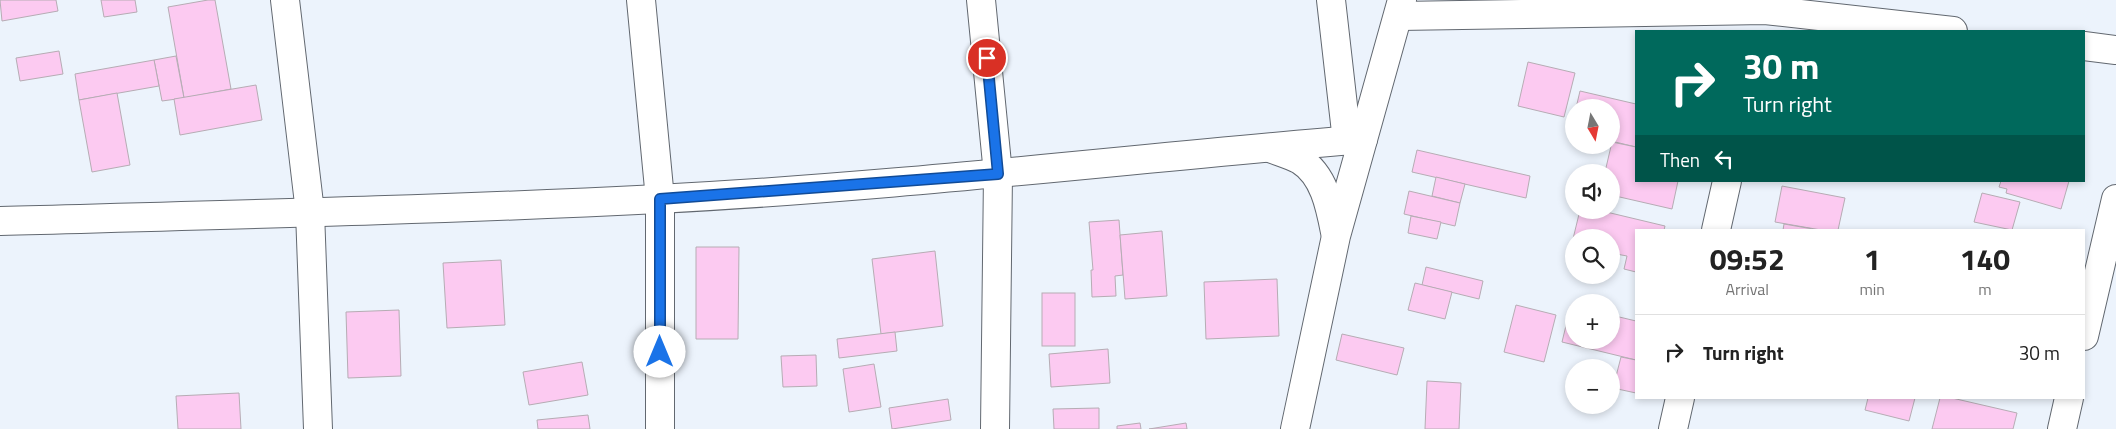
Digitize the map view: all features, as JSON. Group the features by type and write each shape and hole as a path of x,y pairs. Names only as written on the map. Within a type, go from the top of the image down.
{"street":[{"path":"285,0 310,212 318,429"},
{"path":"641,0 660,199 660,429"},
{"path":"982,0 998,174 995,429"},
{"path":"1331,0 1355,140"},
{"path":"1295,429 1355,140 1400,8 1764,14 1942,30"},
{"path":"2085,46 2116,50"},
{"path":"0,221 660,199 998,174 1355,140"},
{"path":"1269,147 1301,160 1317,177 1328,197 1336,236"},
{"path":"1716,229 1727,182"},
{"path":"2085,332 2116,199"},
{"path":"1673,429 1680,399"},
{"path":"2062,429 2069,399"}],"building":[{"path":"0,0 56,0 58,11 2,21"},
{"path":"101,0 135,0 137,12 104,17"},
{"path":"215,0 231,89 184,98 168,7"},
{"path":"59,51 63,74 20,81 16,58"},
{"path":"176,56 184,98 162,101 154,60"},
{"path":"154,60 159,86 79,100 75,74"},
{"path":"1528,62 1575,73 1568,99 1565,99 1564,117 1518,106"},
{"path":"256,85 262,120 180,135 174,99"},
{"path":"1580,91 1614,99 1578,99"},
{"path":"117,93 130,165 92,172 79,100"},
{"path":"1620,100 1635,104 1635,147 1620,143"},
{"path":"1620,144 1635,147 1635,182 1678,182 1672,209 1620,197 1620,164 1607,164 1609,154 1620,154"},
{"path":"1417,150 1530,176 1526,198 1412,172"},
{"path":"1436,177 1465,184 1460,203 1432,196"},
{"path":"2001,182 2069,182 2061,209 2006,193 2007,189 1999,187"},
{"path":"1782,186 1845,198 1838,229 1815,229 1775,222"},
{"path":"1409,191 1460,203 1455,226 1404,214"},
{"path":"1982,193 2020,202 2012,229 1974,222"},
{"path":"1620,215 1665,226 1664,229 1635,229 1635,272 1624,269 1627,256 1620,255 1620,229 1575,229 1578,219 1620,219"},
{"path":"1411,216 1441,222 1437,239 1408,233"},
{"path":"1119,220 1123,275 1115,276 1116,296 1092,297 1091,270 1093,270 1089,222"},
{"path":"1784,224 1813,229 1783,229"},
{"path":"1162,231 1167,296 1125,299 1120,235"},
{"path":"696,247 739,247 738,339 696,339"},
{"path":"935,251 943,326 881,334 872,259"},
{"path":"501,260 505,325 447,328 443,263"},
{"path":"1426,267 1483,281 1479,299 1422,285"},
{"path":"1277,279 1279,336 1206,339 1204,282"},
{"path":"1415,283 1452,292 1445,319 1408,310"},
{"path":"1042,293 1075,293 1075,346 1042,346"},
{"path":"1516,305 1556,315 1544,362 1504,352"},
{"path":"399,310 401,376 348,378 346,312"},
{"path":"1620,317 1635,321 1635,360 1591,349 1620,349"},
{"path":"1565,330 1565,343 1562,342"},
{"path":"895,332 897,351 839,358 837,339"},
{"path":"1342,334 1404,348 1397,375 1336,360"},
{"path":"1108,349 1110,383 1051,387 1049,354"},
{"path":"816,355 817,386 783,387 781,356"},
{"path":"1621,357 1635,360 1635,393 1620,390"},
{"path":"582,362 588,395 529,405 523,372"},
{"path":"874,364 881,407 849,412 843,369"},
{"path":"1427,381 1461,383 1459,429 1425,429"},
{"path":"239,393 241,429 178,429 176,396"},
{"path":"948,399 951,420 892,429 889,408"},
{"path":"1868,399 1915,399 1909,421 1865,410"},
{"path":"1940,399 1956,399 2017,413 2013,429 1932,429"},
{"path":"1099,408 1099,429 1054,429 1053,409"},
{"path":"588,415 590,429 538,429 537,420"},
{"path":"1140,423 1141,429 1117,429 1117,426"},
{"path":"1186,423 1187,429 1149,429"}],"route":[{"path":"660,352 660,199 998,174 987,58"}]}
